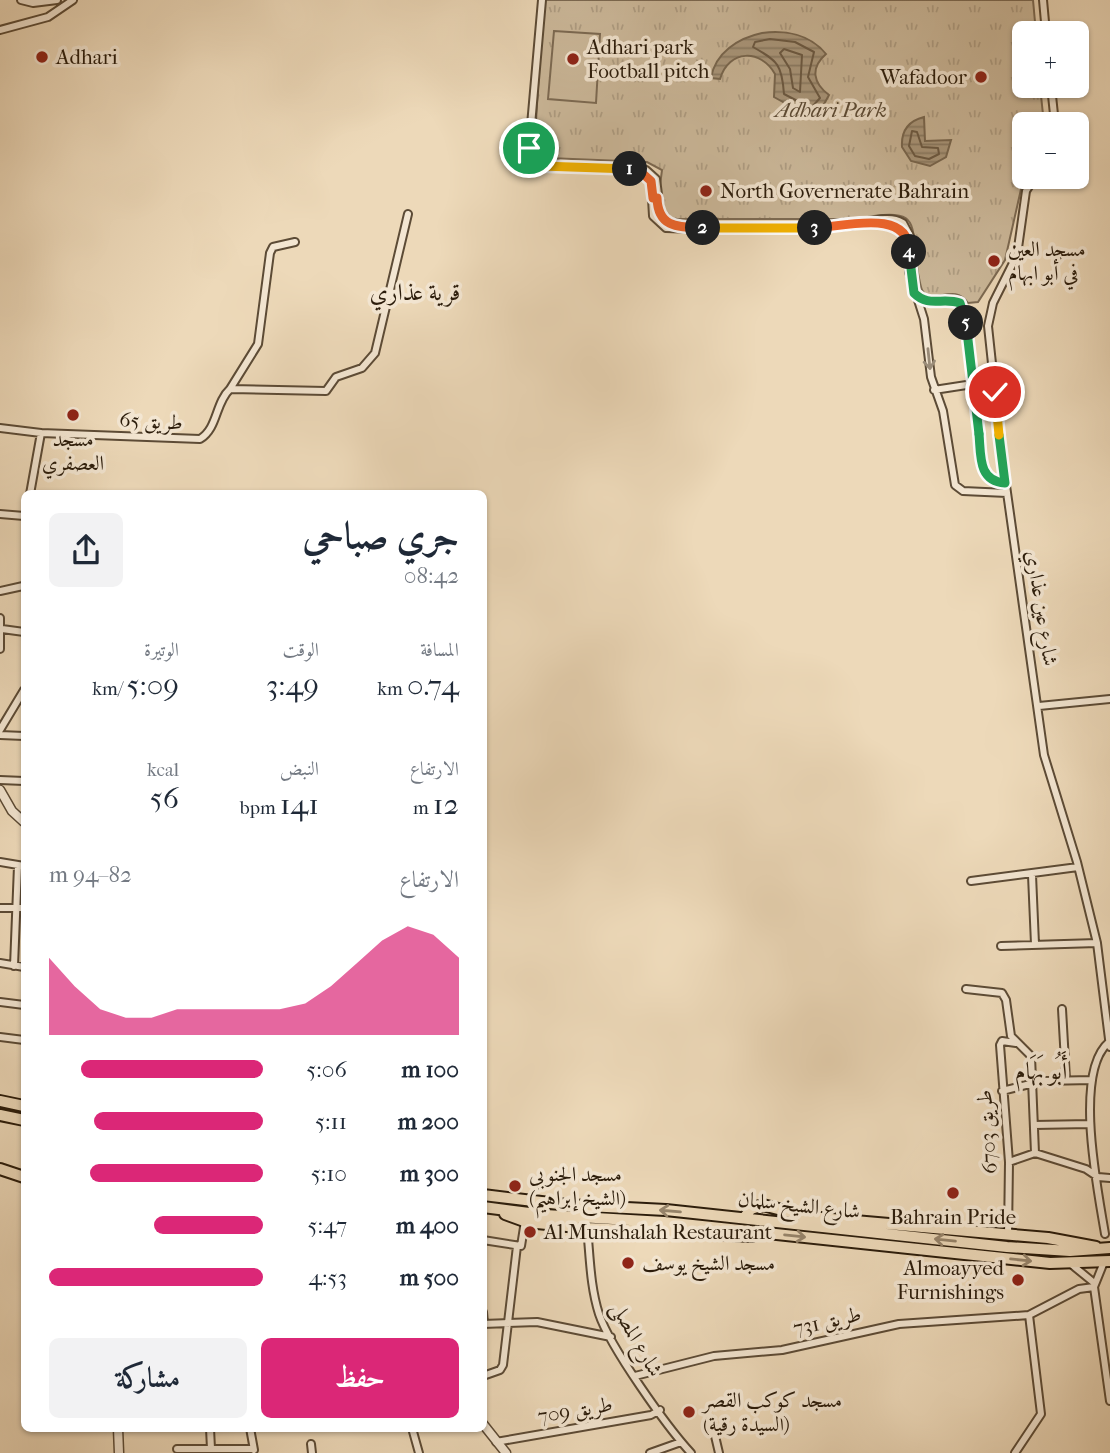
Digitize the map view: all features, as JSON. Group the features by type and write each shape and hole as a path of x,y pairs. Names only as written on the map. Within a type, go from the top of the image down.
{"main road":[{"path":"0,1101 21,1105"},
{"path":"0,1115 21,1119"},
{"path":"0,1169 21,1176"},
{"name":"شارع الشيخ سلمان","path":"487,1195 567,1205 744,1218 1018,1248 1070,1251 1108,1249"},
{"path":"744,1218 751,1209 763,1205 809,1217 1061,1240 1108,1249"},
{"name":"شارع الشيخ سلمان","path":"487,1208 1070,1263 1108,1262"},
{"path":"496,1209 525,1221 587,1228 656,1230 738,1237 760,1232"}],"street":[{"path":"21,0 42,3 57,0"},
{"path":"0,30 36,21 73,0"},
{"path":"542,0 529,148 534,161 547,167 631,169 649,178 655,198 656,222 666,228 829,228 876,222 896,226 909,246 909,267 914,293 924,319 934,390 943,411 955,485 962,491 1007,492"},
{"path":"1043,0 1045,21"},
{"name":"شارع عين عذاري","path":"1027,189 1017,255 988,319 1005,483 1048,771 1079,867 1097,943 1109,1045"},
{"path":"295,242 273,247 270,253 258,345 230,389 313,393 326,391 336,377 362,368 375,353 408,214"},
{"path":"914,293 933,303 955,302 964,309 982,468 990,479 1005,483"},
{"path":"924,319 926,309 933,303"},
{"path":"934,390 973,384"},
{"name":"طريق 65","path":"0,428 41,433 200,439 213,425 223,396 230,389"},
{"path":"31,490 41,433"},
{"path":"0,514 21,516"},
{"path":"0,591 21,586"},
{"path":"0,618 0,649"},
{"path":"2,629 21,632"},
{"path":"21,695 0,732 21,736"},
{"path":"1039,706 1110,699"},
{"path":"0,780 21,781"},
{"path":"0,790 8,805 21,819"},
{"path":"0,862 21,866 21,908 14,966"},
{"path":"971,881 1032,876 1079,867"},
{"path":"1032,876 1035,944"},
{"path":"0,908 21,908"},
{"path":"1001,946 1097,943"},
{"path":"0,963 21,967"},
{"path":"966,989 1002,993 1006,1000 1011,1036 1031,1056 1035,1153"},
{"path":"0,1002 21,1004"},
{"path":"1062,1009 1066,1079"},
{"path":"0,1037 21,1040"},
{"name":"طريق 6703","path":"1008,1235 1009,1162 1000,1044 1016,1043"},
{"path":"1105,1234 1090,1124 1096,1055 1109,1045"},
{"path":"1002,1091 1032,1082 1092,1080"},
{"path":"1034,1125 1090,1124"},
{"path":"1009,1162 1035,1153 1110,1178"},
{"path":"487,1241 517,1246 523,1244 525,1221"},
{"name":"شارع المصلى","path":"587,1228 594,1292 600,1317 635,1376 688,1452"},
{"path":"487,1374 503,1365 517,1246"},
{"path":"1015,1453 1041,1414 1029,1315 1093,1285 1108,1262"},
{"path":"1070,1263 1083,1270 1093,1285 1110,1401"},
{"name":"طريق 731","path":"635,1376 714,1356 782,1349 899,1324 1029,1315"},
{"path":"487,1324 537,1322 611,1337"},
{"name":"طريق 709","path":"496,1442 651,1415 660,1410"},
{"path":"711,1419 719,1453"},
{"path":"487,1430 506,1453"},
{"path":"118,1432 119,1453"},
{"path":"210,1432 211,1449"},
{"path":"177,1449 254,1451 251,1432"},
{"path":"413,1432 419,1453"},
{"path":"650,1453 681,1442"},
{"path":"311,1444 312,1453"}],"green space":[{"name":"Adhari Park","path":"543,0 1033,0 1035,21 1012,21 1012,98 1041,98 1043,112 1012,112 1012,189 1021,189 1005,260 978,302 968,303 955,294 928,297 924,293 911,224 905,218 880,215 858,219 672,219 658,201 662,170 647,162 548,158 535,139"},
{"path":"554,31 600,34 596,103 548,99"}],"water":[{"path":"762,33 797,35 820,47 826,54 817,65 816,75 820,86 829,95 823,106 810,117 774,97 775,74 762,60 746,56 738,58 724,69 720,79 711,78 717,61 729,48"},
{"path":"924,117 925,141 951,140 946,157 930,166 911,161 902,147 907,128"}],"place":[{"name":"Adhari","path":"42,57"},
{"name":"Adhari park Football pitch","path":"573,59"},
{"name":"Wafadoor","path":"981,77"},
{"name":"North Governerate Bahrain","path":"706,191"},
{"name":"مسجد العين في أبو ابهام","path":"994,261"},
{"name":"مسجد العصفري","path":"73,415"},
{"name":"مسجد الجنوبي (الشيخ إبراهيم)","path":"515,1186"},
{"name":"Bahrain Pride","path":"953,1193"},
{"name":"Al Munshalah Restaurant","path":"530,1232"},
{"name":"مسجد الشيخ يوسف","path":"628,1263"},
{"name":"Almoayyed Furnishings","path":"1018,1280"},
{"name":"مسجد كوكب القصر (السيدة رقية)","path":"689,1412"}],"district":[{"name":"قرية عذاري","path":"415,292"},
{"name":"أَبُو بَهَام","path":"1041,1071"}],"route":[{"path":"529,148 534,161 541,166 631,169 642,173 649,178 661,218 668,225 711,228 829,228 876,222 896,226 909,246 909,267 914,293 927,302 951,301 960,303 964,309 982,468 990,479 1005,483 995,392"}]}
